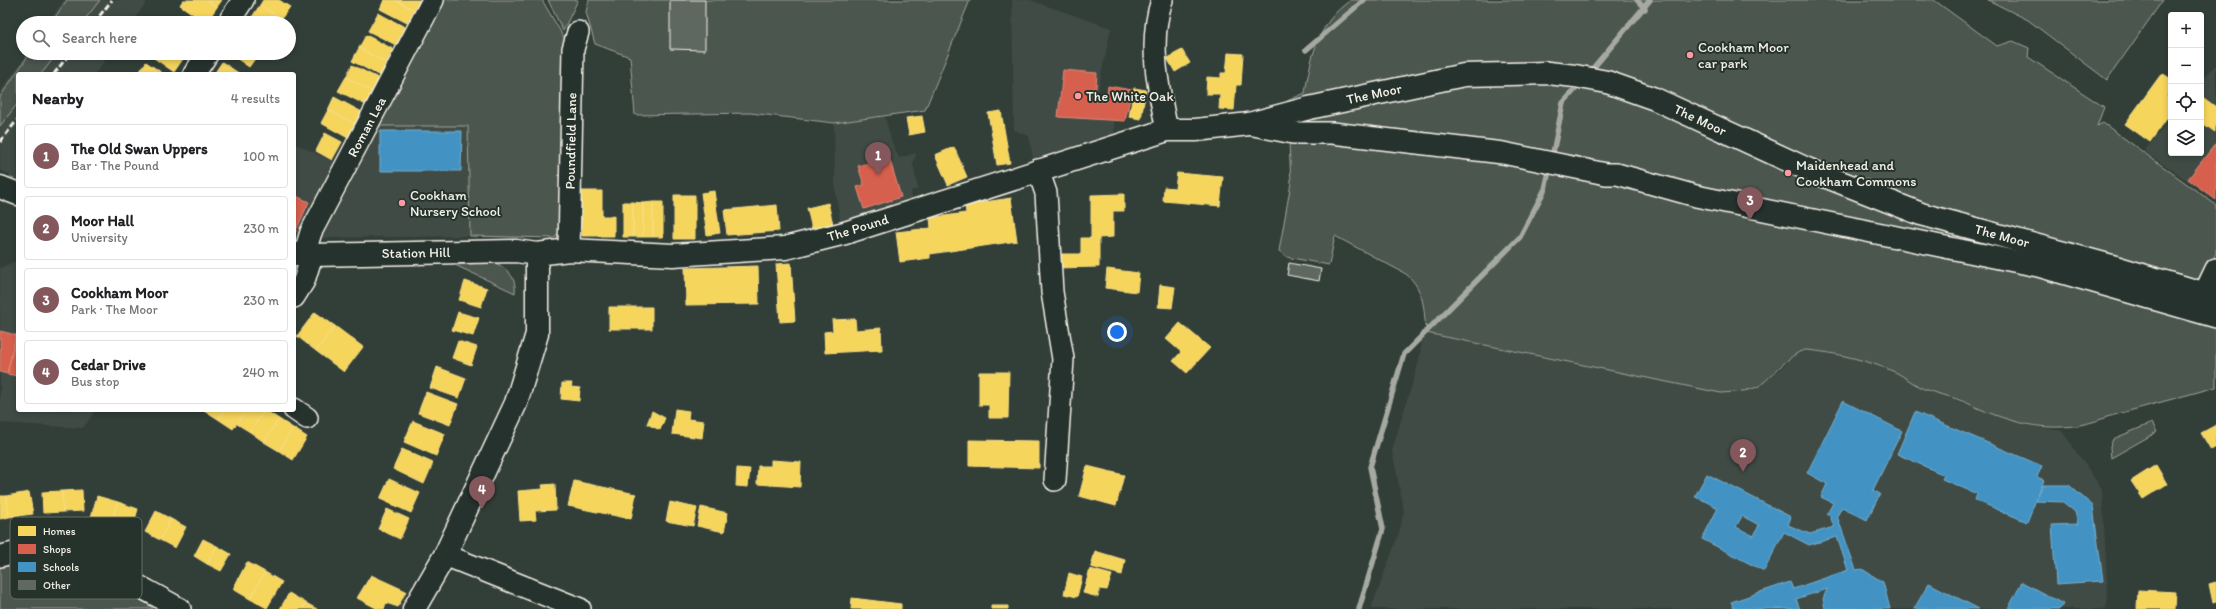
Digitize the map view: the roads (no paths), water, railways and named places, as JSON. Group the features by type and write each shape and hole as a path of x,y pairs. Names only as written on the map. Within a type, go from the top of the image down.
{"main road":[{"name":"The Moor","path":"1167,130 1196,130 1249,124 1309,108 1464,75 1548,73 1607,82 1655,99 1807,169 1921,214 2210,296"},
{"name":"The Pound","path":"537,254 569,250 673,255 785,248 845,233 1038,170 1167,130"},
{"path":"0,187 16,193"},
{"name":"Station Hill","path":"303,255 516,250 537,254"},
{"path":"414,609 445,555 516,403 537,334 537,254"}],"street":[{"path":"233,16 243,0"},
{"name":"Roman Lea","path":"296,294 304,281 303,255 311,232 433,0"},
{"path":"1162,0 1156,18 1155,56 1167,130"},
{"name":"Poundfield Lane","path":"569,250 573,49 578,32"},
{"path":"195,72 203,60"},
{"path":"1249,124 1293,133 1332,133 1503,153 1606,174 1617,174 1703,198 2038,266 2216,317"},
{"path":"1038,170 1046,193 1052,292 1063,359 1055,480"},
{"path":"2210,296 2216,268"},
{"path":"0,556 10,554"},
{"path":"445,555 580,609"},
{"path":"142,588 180,609"}],"waterway":[{"path":"1306,50 1364,0"},
{"path":"1637,0 1645,9"},
{"path":"1589,73 1650,0"},
{"path":"1552,158 1563,103 1581,83"},
{"path":"1359,609 1383,529 1370,467 1404,354 1520,237 1545,189 1550,167"}],"railway":[{"path":"99,16 112,0"},
{"path":"56,72 65,60"},
{"path":"0,142 16,122"}],"place":[{"name":"Cookham Moor car park","path":"1690,55"},
{"name":"The White Oak","path":"1078,96"},
{"name":"Maidenhead and Cookham Commons","path":"1788,173"},
{"name":"The Old Swan Uppers","path":"878,175"},
{"name":"Cookham Nursery School","path":"402,203"},
{"name":"Cookham Moor","path":"1750,220"},
{"name":"Moor Hall","path":"1743,472"},
{"name":"Cedar Drive","path":"482,509"}]}
